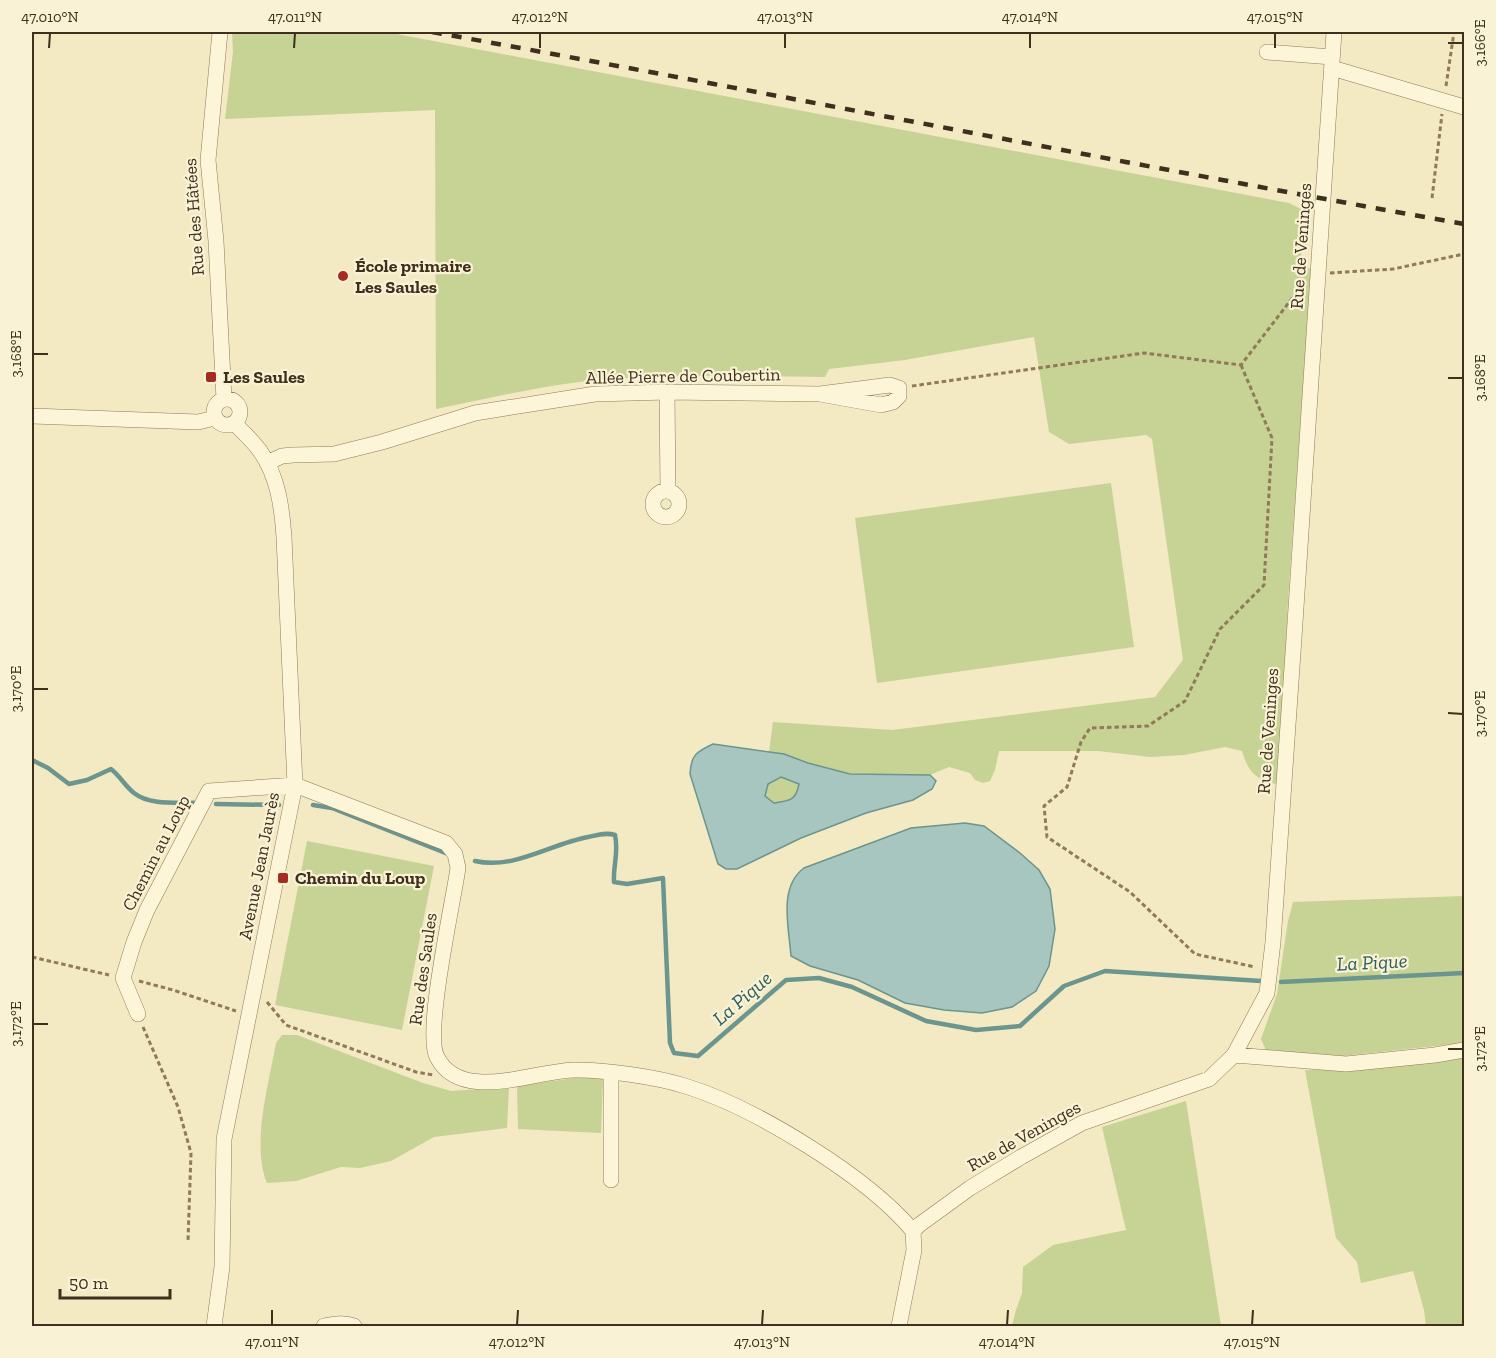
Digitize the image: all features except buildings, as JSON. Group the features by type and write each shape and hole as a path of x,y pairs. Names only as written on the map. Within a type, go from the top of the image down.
{"street":[{"name":"Rue des Hâtées","path":"220,32 208,160 216,241 224,399"},
{"name":"Rue de Veninges","path":"913,1231 970,1188 1021,1156 1082,1123 1209,1079 1234,1055 1267,993 1334,32"},
{"path":"1267,52 1332,63 1464,107"},
{"name":"Allée Pierre de Coubertin","path":"267,463 282,456 334,454 382,442 475,413 595,394 667,392 820,394 890,385 898,388"},
{"path":"667,392 668,491"},
{"path":"224,399 233,401 238,406 239,416 234,423 224,425 216,418 214,410 216,405 224,399"},
{"path":"32,416 198,422 216,418"},
{"name":"Avenue Jean Jaurès","path":"214,1326 222,1267 224,1139 295,785 285,537 280,498 267,463 259,450 234,423"},
{"name":"Chemin au Loup","path":"138,1014 123,978 134,942 147,910 209,791 295,785"},
{"name":"Rue des Saules","path":"295,785 446,843 455,854 458,868 432,1041 435,1055 449,1072"},
{"path":"1234,1055 1346,1064 1464,1050"},
{"path":"449,1072 461,1078 488,1083 575,1070 611,1073 684,1085 720,1098 739,1108 823,1156 888,1206 913,1231 914,1250 899,1326"},
{"path":"611,1073 611,1180"},
{"path":"324,1326 347,1323 354,1326"}],"path":[{"path":"1241,365 1305,282 1319,273 1355,273 1393,269 1464,254"},
{"path":"898,388 1144,353 1241,365"},
{"path":"1241,365 1272,438 1264,585 1220,629 1185,701 1148,726 1090,728 1081,742 1067,787 1044,806 1047,837 1130,892 1195,954 1270,970"},
{"path":"253,994 265,1000 286,1025 416,1072 432,1075 449,1072"},
{"path":"138,1014 178,1107 191,1153 188,1241"}],"green space":[{"path":"232,32 386,32 1289,203 1303,210 1301,260 1311,270 1288,601 1279,785 1254,774 1242,751 1225,747 1184,755 1150,757 1098,751 999,751 990,781 983,783 975,780 970,773 949,767 930,775 850,774 784,754 769,752 773,722 892,730 1155,697 1183,660 1152,439 1146,435 1069,444 1049,432 1034,337 905,360 829,369 825,377 683,376 598,380 537,388 436,409 435,110 225,119 233,52"},
{"path":"1111,483 1134,647 877,683 855,518"},
{"path":"781,777 799,784 794,797 784,802 774,803 765,796 768,784"},
{"path":"307,841 434,866 402,1030 275,1005"},
{"path":"1464,896 1464,1043 1343,1056 1266,1050 1261,1039 1277,994 1293,902"},
{"path":"282,1035 297,1035 423,1083 451,1091 509,1087 507,1128 434,1137 391,1161 360,1168 341,1167 296,1181 267,1183 263,1168 261,1133 276,1043"},
{"path":"1464,1055 1464,1326 1426,1326 1413,1271 1361,1283 1357,1262 1336,1238 1305,1070 1383,1068"},
{"path":"589,1076 603,1079 601,1133 518,1129 517,1086"},
{"path":"1186,1101 1221,1326 1012,1326 1022,1293 1023,1267 1053,1245 1126,1230 1102,1127"}],"water":[{"path":"713,744 784,754 850,774 930,775 936,781 932,789 913,800 866,813 801,838 737,869 726,869 718,864 690,774 693,758","holes":["781,777 799,784 796,794 788,801 774,803 765,796 768,784"]},
{"path":"965,823 984,826 1020,853 1039,870 1050,889 1055,929 1049,966 1036,991 1012,1007 982,1013 944,1010 905,1003 858,980 810,966 791,956 787,921 788,897 796,876 804,868 911,828"}],"waterway":[{"name":"La Pique","path":"32,760 48,768 69,784 87,780 111,769 131,790 148,800 199,803"},
{"name":"La Pique","path":"216,804 279,805"},
{"name":"La Pique","path":"313,805 332,808 448,854"},
{"name":"La Pique","path":"475,861 504,862 574,840 608,834 615,835 616,841 614,882 627,884 663,878 670,1043 674,1053 698,1056 786,980 819,978 852,987 926,1021 976,1030 1020,1026 1064,986 1105,971 1261,981"},
{"name":"La Pique","path":"1281,982 1464,973"}],"railway":[{"path":"432,32 1464,224"}],"place":[{"name":"École primaire Les Saules","path":"343,276"},
{"name":"Les Saules","path":"211,377"},
{"name":"Chemin du Loup","path":"283,878"}]}
